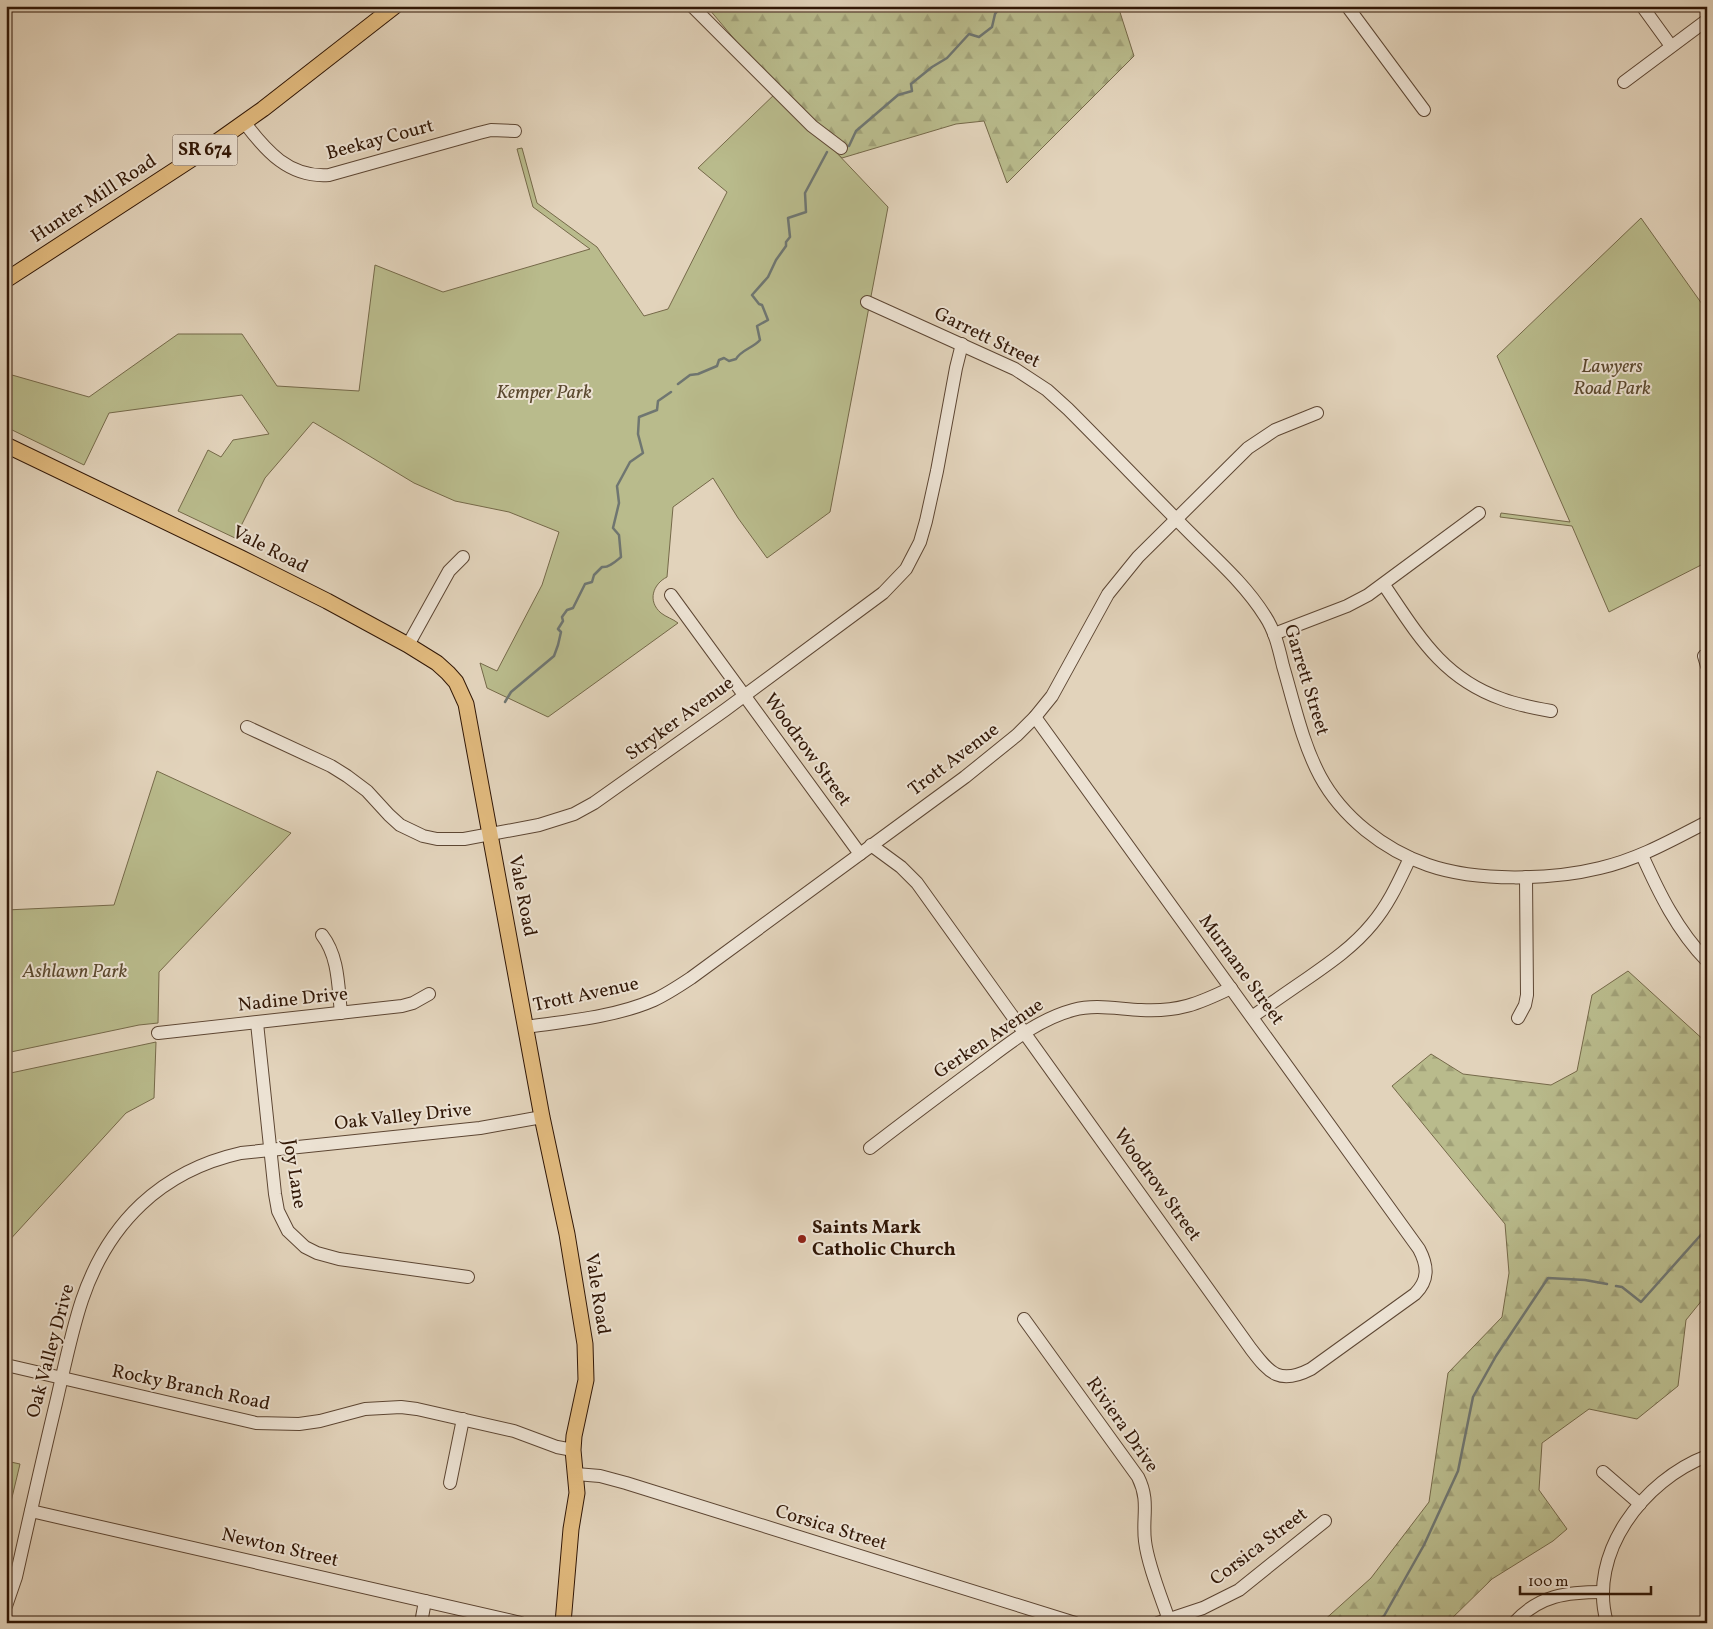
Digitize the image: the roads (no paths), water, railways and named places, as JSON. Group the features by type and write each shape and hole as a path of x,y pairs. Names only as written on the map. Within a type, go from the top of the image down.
{"main road":[{"name":"Hunter Mill Road","path":"6,280 198,155 395,6"},
{"name":"Vale Road","path":"6,444 320,597 408,645 437,663 448,673 462,693 466,704 542,1117 567,1234 585,1344 586,1380 574,1436 573,1450 577,1493 570,1529 562,1623"}],"street":[{"path":"692,6 812,126 841,148"},
{"path":"1348,6 1424,110"},
{"path":"1642,6 1671,46"},
{"path":"1624,82 1707,20"},
{"name":"Beekay Court","path":"244,122 261,143 280,160 291,168 312,176 329,175 479,132 515,131"},
{"name":"Garrett Street","path":"867,302 1015,369 1047,390 1229,572 1256,602 1267,618 1274,634 1306,744 1322,779 1333,796 1359,824 1392,848 1428,865 1451,870 1488,875 1526,877 1575,873 1601,868 1642,855 1707,822"},
{"name":"Stryker Avenue","path":"247,728 332,766 367,791 389,815 411,831 437,840 490,835 574,814 594,803 744,696 883,593 895,582 914,556 926,521 962,344"},
{"name":"Trott Avenue","path":"526,1027 610,1013 641,1005 669,992 691,978 965,777 1017,735 1052,696 1108,594 1138,557 1248,448 1275,430 1317,413"},
{"path":"1274,634 1347,606 1368,595 1479,513"},
{"path":"408,645 449,571 463,557"},
{"path":"1384,585 1427,646 1453,673 1485,692 1503,700 1550,711"},
{"name":"Woodrow Street","path":"671,596 860,854"},
{"name":"Murnane Street","path":"1035,717 1417,1245"},
{"name":"Woodrow Street","path":"871,845 901,867 917,883 1251,1349 1270,1372 1277,1376 1289,1377 1300,1375 1312,1369 1415,1294 1424,1283 1426,1275 1424,1257 1417,1245"},
{"path":"1642,855 1666,906 1680,928 1707,961"},
{"path":"1252,1017 1341,955 1355,943 1384,909 1395,891 1410,858"},
{"path":"1518,1018 1525,1005 1527,995 1526,877"},
{"path":"322,935 332,950 335,962 341,1013"},
{"name":"Gerken Avenue","path":"870,1148 944,1091 1042,1021 1076,1009 1108,1007 1140,1010 1174,1009 1204,1001 1231,988"},
{"name":"Nadine Drive","path":"158,1033 402,1006 413,1003 428,994"},
{"name":"Joy Lane","path":"257,1022 278,1211 288,1231 305,1247 317,1253 339,1259 468,1277"},
{"name":"Oak Valley Drive","path":"6,1606 16,1577 76,1320 91,1276 116,1234 137,1208 168,1182 202,1164 241,1153 480,1128 542,1117"},
{"name":"Riviera Drive","path":"1024,1319 1138,1477 1146,1506 1145,1541 1165,1622"},
{"name":"Rocky Branch Road","path":"6,1365 256,1423 299,1424 382,1407 417,1409 514,1431 557,1447 573,1450"},
{"path":"450,1483 463,1419"},
{"path":"1606,1623 1602,1592 1606,1566 1612,1550 1629,1518 1640,1504 1668,1478 1707,1456"},
{"path":"1603,1472 1640,1504"},
{"name":"Corsica Street","path":"576,1474 600,1476 626,1483 1075,1623"},
{"name":"Newton Street","path":"31,1511 521,1623"},
{"name":"Corsica Street","path":"1165,1622 1203,1608 1239,1590 1325,1521"},
{"path":"1514,1623 1526,1611 1551,1598 1578,1592 1602,1592"},
{"path":"421,1623 425,1600"}],"waterway":[{"path":"849,146 856,131 898,95 912,91 911,84 947,58 969,34 979,37 992,27 995,14 1000,7 1009,9 1017,6"},
{"path":"678,384 690,375 698,374 717,366 719,360 724,358 729,361 736,359 741,353 760,340 757,326 768,320 762,305 752,295 768,277 776,260 786,246 786,242 790,237 788,218 806,212 805,193 827,152"},
{"path":"505,702 511,692 554,656 561,632 558,629 563,621 562,617 567,610 573,608 585,584 592,582 594,575 602,567 610,565 621,557 619,535 613,528 619,503 617,486 630,462 643,453 638,434 639,417 657,410 658,401 671,392"},
{"path":"1616,1286 1622,1287 1641,1302 1707,1228"},
{"path":"1372,1623 1384,1616 1424,1545 1458,1471 1473,1397 1496,1356 1548,1278 1585,1280 1607,1284"}],"place":[{"name":"Saints Mark Catholic Church","path":"802,1239"}],"park label":[{"name":"Lawyers Road Park","path":"1612,378"},
{"name":"Kemper Park","path":"544,393"},
{"name":"Ashlawn Park","path":"75,972"}]}
